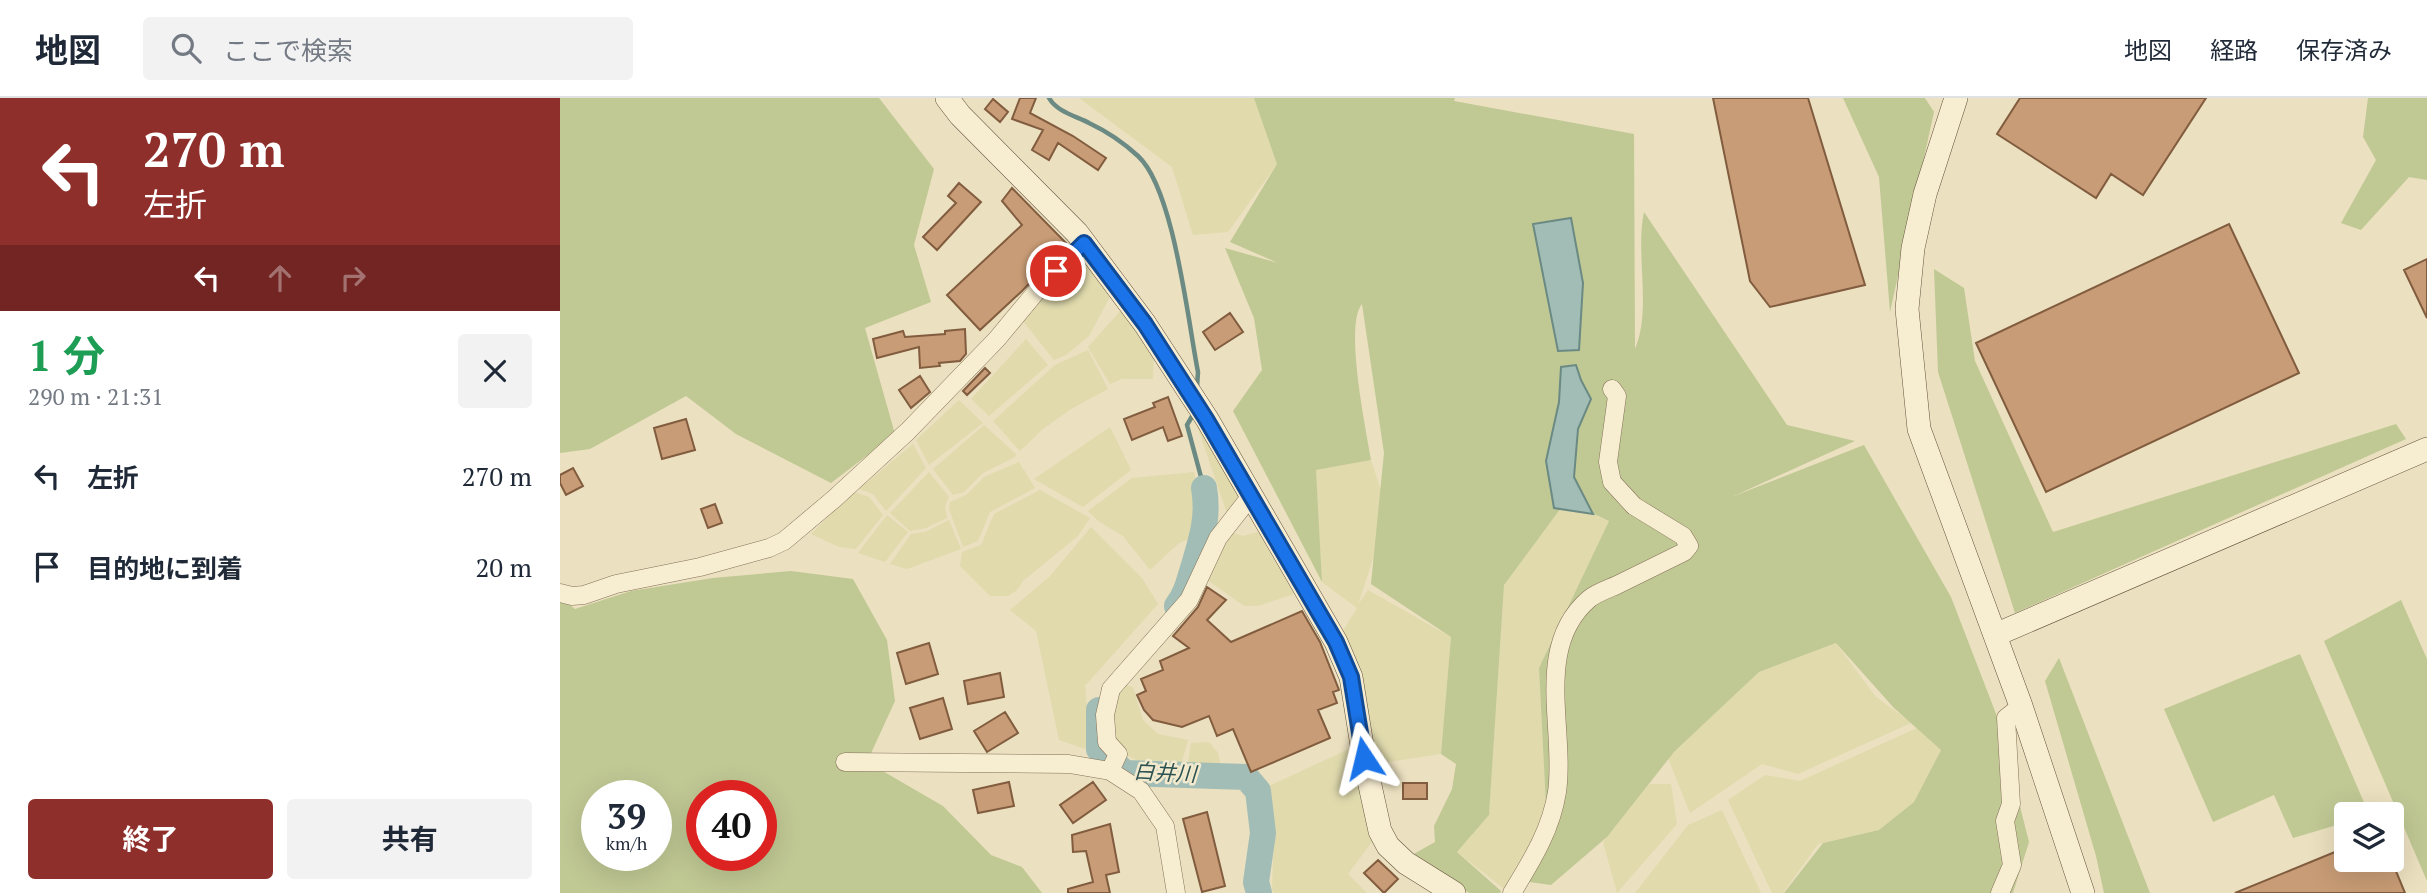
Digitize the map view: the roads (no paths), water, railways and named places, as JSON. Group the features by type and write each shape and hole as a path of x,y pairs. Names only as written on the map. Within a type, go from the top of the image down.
{"street":[{"path":"947,98 960,115 1077,233 1145,324 1206,419 1336,642 1351,677 1364,758 1380,831 1388,846 1406,863 1454,893"},
{"path":"1956,98 1924,194 1913,247 1906,309 1919,429 1996,635 2083,893"},
{"path":"560,593 584,595 616,584 700,567 769,548 784,541 908,430 997,339 1041,286 1084,243"},
{"path":"1512,893 1540,848 1552,815 1557,789 1556,679 1559,644 1569,621 1590,598 1684,552 1689,546 1683,536 1634,506 1612,482 1608,462 1617,396 1612,389"},
{"path":"1996,635 2427,449"},
{"path":"1110,771 1118,754 1107,742 1105,715 1111,689 1189,600 1218,538 1250,497"},
{"path":"2000,893 2012,865 2004,821 2011,804 2006,718 2021,706"},
{"path":"845,762 1069,764 1110,771 1141,791 1165,826 1176,893"}],"water":[{"path":"1571,218 1583,283 1579,350 1558,351 1533,224"},
{"path":"1576,365 1591,399 1578,429 1574,477 1593,514 1554,508 1546,461 1559,402 1561,367"}],"waterway":[{"path":"1049,98 1062,110 1121,142 1138,156 1151,173 1161,197 1178,258 1198,372 1197,387"},
{"path":"1194,413 1187,425 1204,488"},
{"name":"白井川","path":"1177,606 1187,586 1202,536 1206,508 1204,488"},
{"name":"白井川","path":"1099,710 1099,749 1125,773 1246,777 1258,791 1263,833 1256,882 1259,893"}]}
